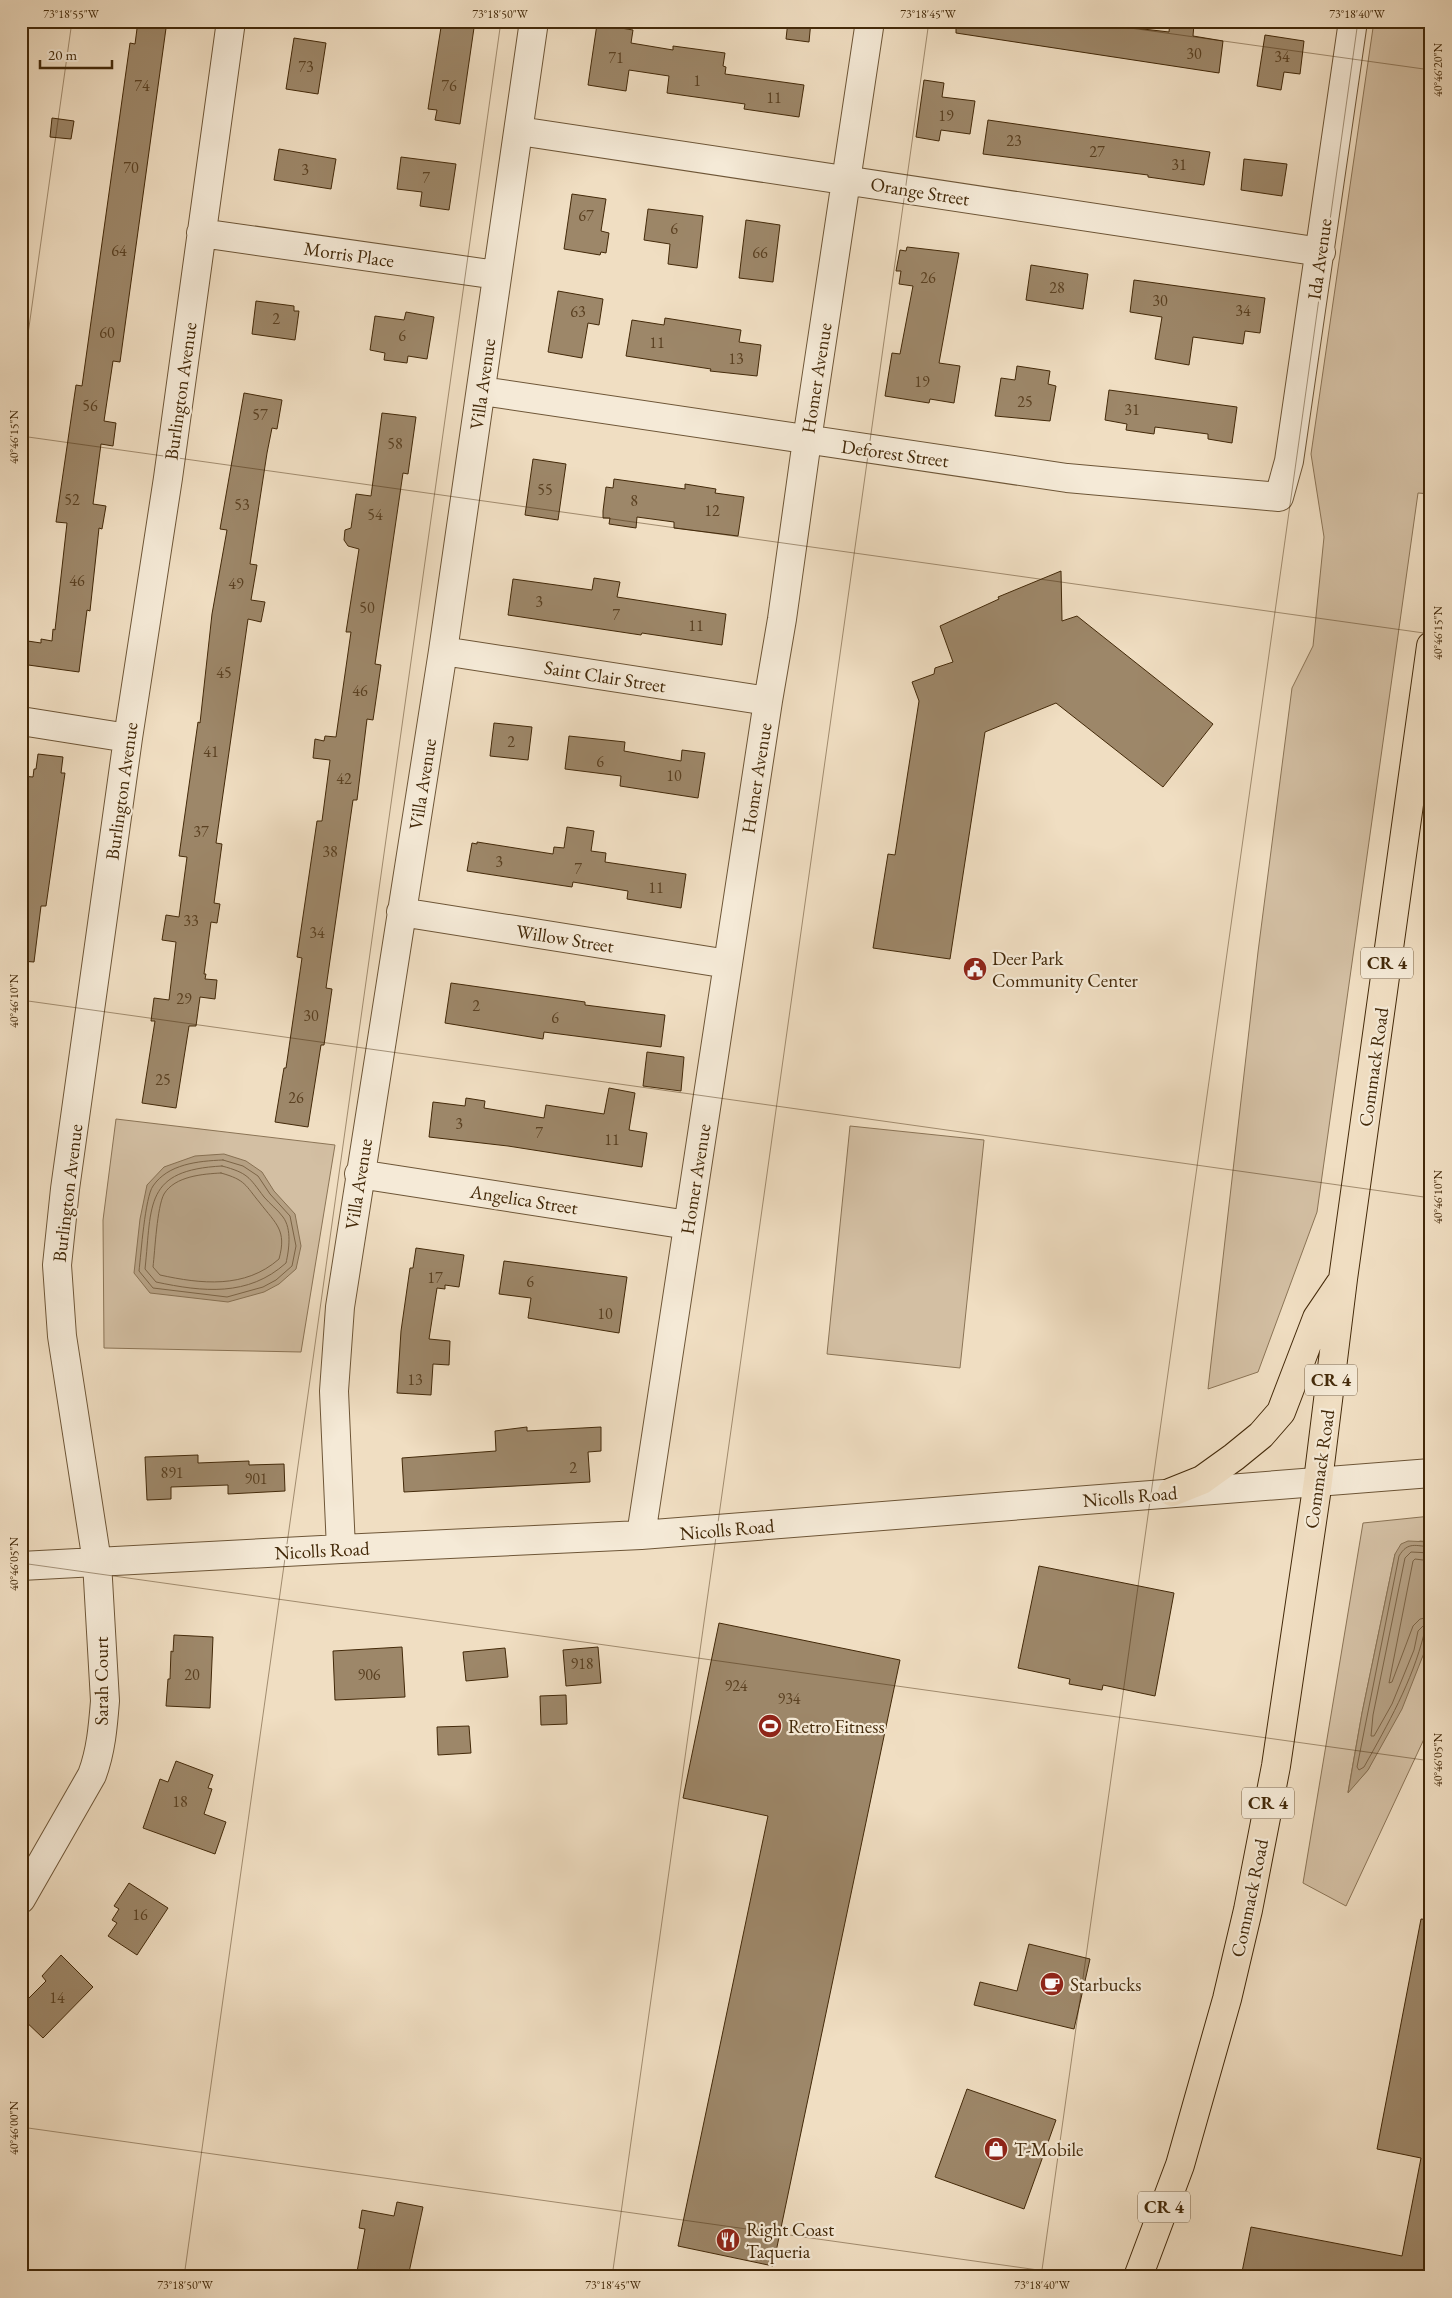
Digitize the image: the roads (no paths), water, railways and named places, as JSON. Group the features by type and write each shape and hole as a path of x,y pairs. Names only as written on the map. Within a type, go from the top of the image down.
{"main road":[{"name":"Commack Road","path":"1138,2277 1180,2165 1227,1999 1248,1910 1276,1766 1318,1481 1343,1279 1431,646"},
{"path":"1172,1492 1202,1480 1234,1457 1261,1435 1281,1412 1318,1318 1343,1279"}],"street":[{"name":"Burlington Avenue","path":"97,1562 62,1336 57,1265 65,1189 128,738 168,478 231,21"},
{"name":"Villa Avenue","path":"341,1549 334,1391 340,1307 359,1174 443,651 534,21"},
{"name":"Homer Avenue","path":"641,1535 782,619 806,440 870,21"},
{"name":"Ida Avenue","path":"1279,496 1289,460 1321,252 1353,21"},
{"name":"Orange Street","path":"519,132 1321,252"},
{"name":"Morris Place","path":"201,232 497,274"},
{"name":"Deforest Street","path":"482,391 1067,478 1279,496"},
{"name":"Saint Clair Street","path":"443,651 768,701"},
{"path":"21,721 128,738"},
{"name":"Willow Street","path":"401,912 728,964"},
{"name":"Angelica Street","path":"359,1174 688,1225"},
{"name":"Nicolls Road","path":"21,1566 641,1535 1431,1473"},
{"name":"Sarah Court","path":"21,1899 83,1793 96,1762 105,1701 97,1562"}],"water":[{"path":"224,1154 246,1161 262,1172 274,1191 295,1214 301,1246 296,1269 279,1284 264,1292 228,1302 150,1293 134,1273 140,1219 147,1185 164,1167 195,1156"},
{"path":"1408,1541 1431,1542 1431,1626 1424,1653 1402,1709 1368,1770 1348,1793 1362,1713 1395,1554 1401,1544"}],"place":[{"name":"Deer Park Community Center","path":"975,969"},
{"name":"Retro Fitness","path":"770,1726"},
{"name":"Starbucks","path":"1052,1984"},
{"name":"T-Mobile","path":"996,2149"},
{"name":"Right Coast Taqueria","path":"728,2240"}]}
